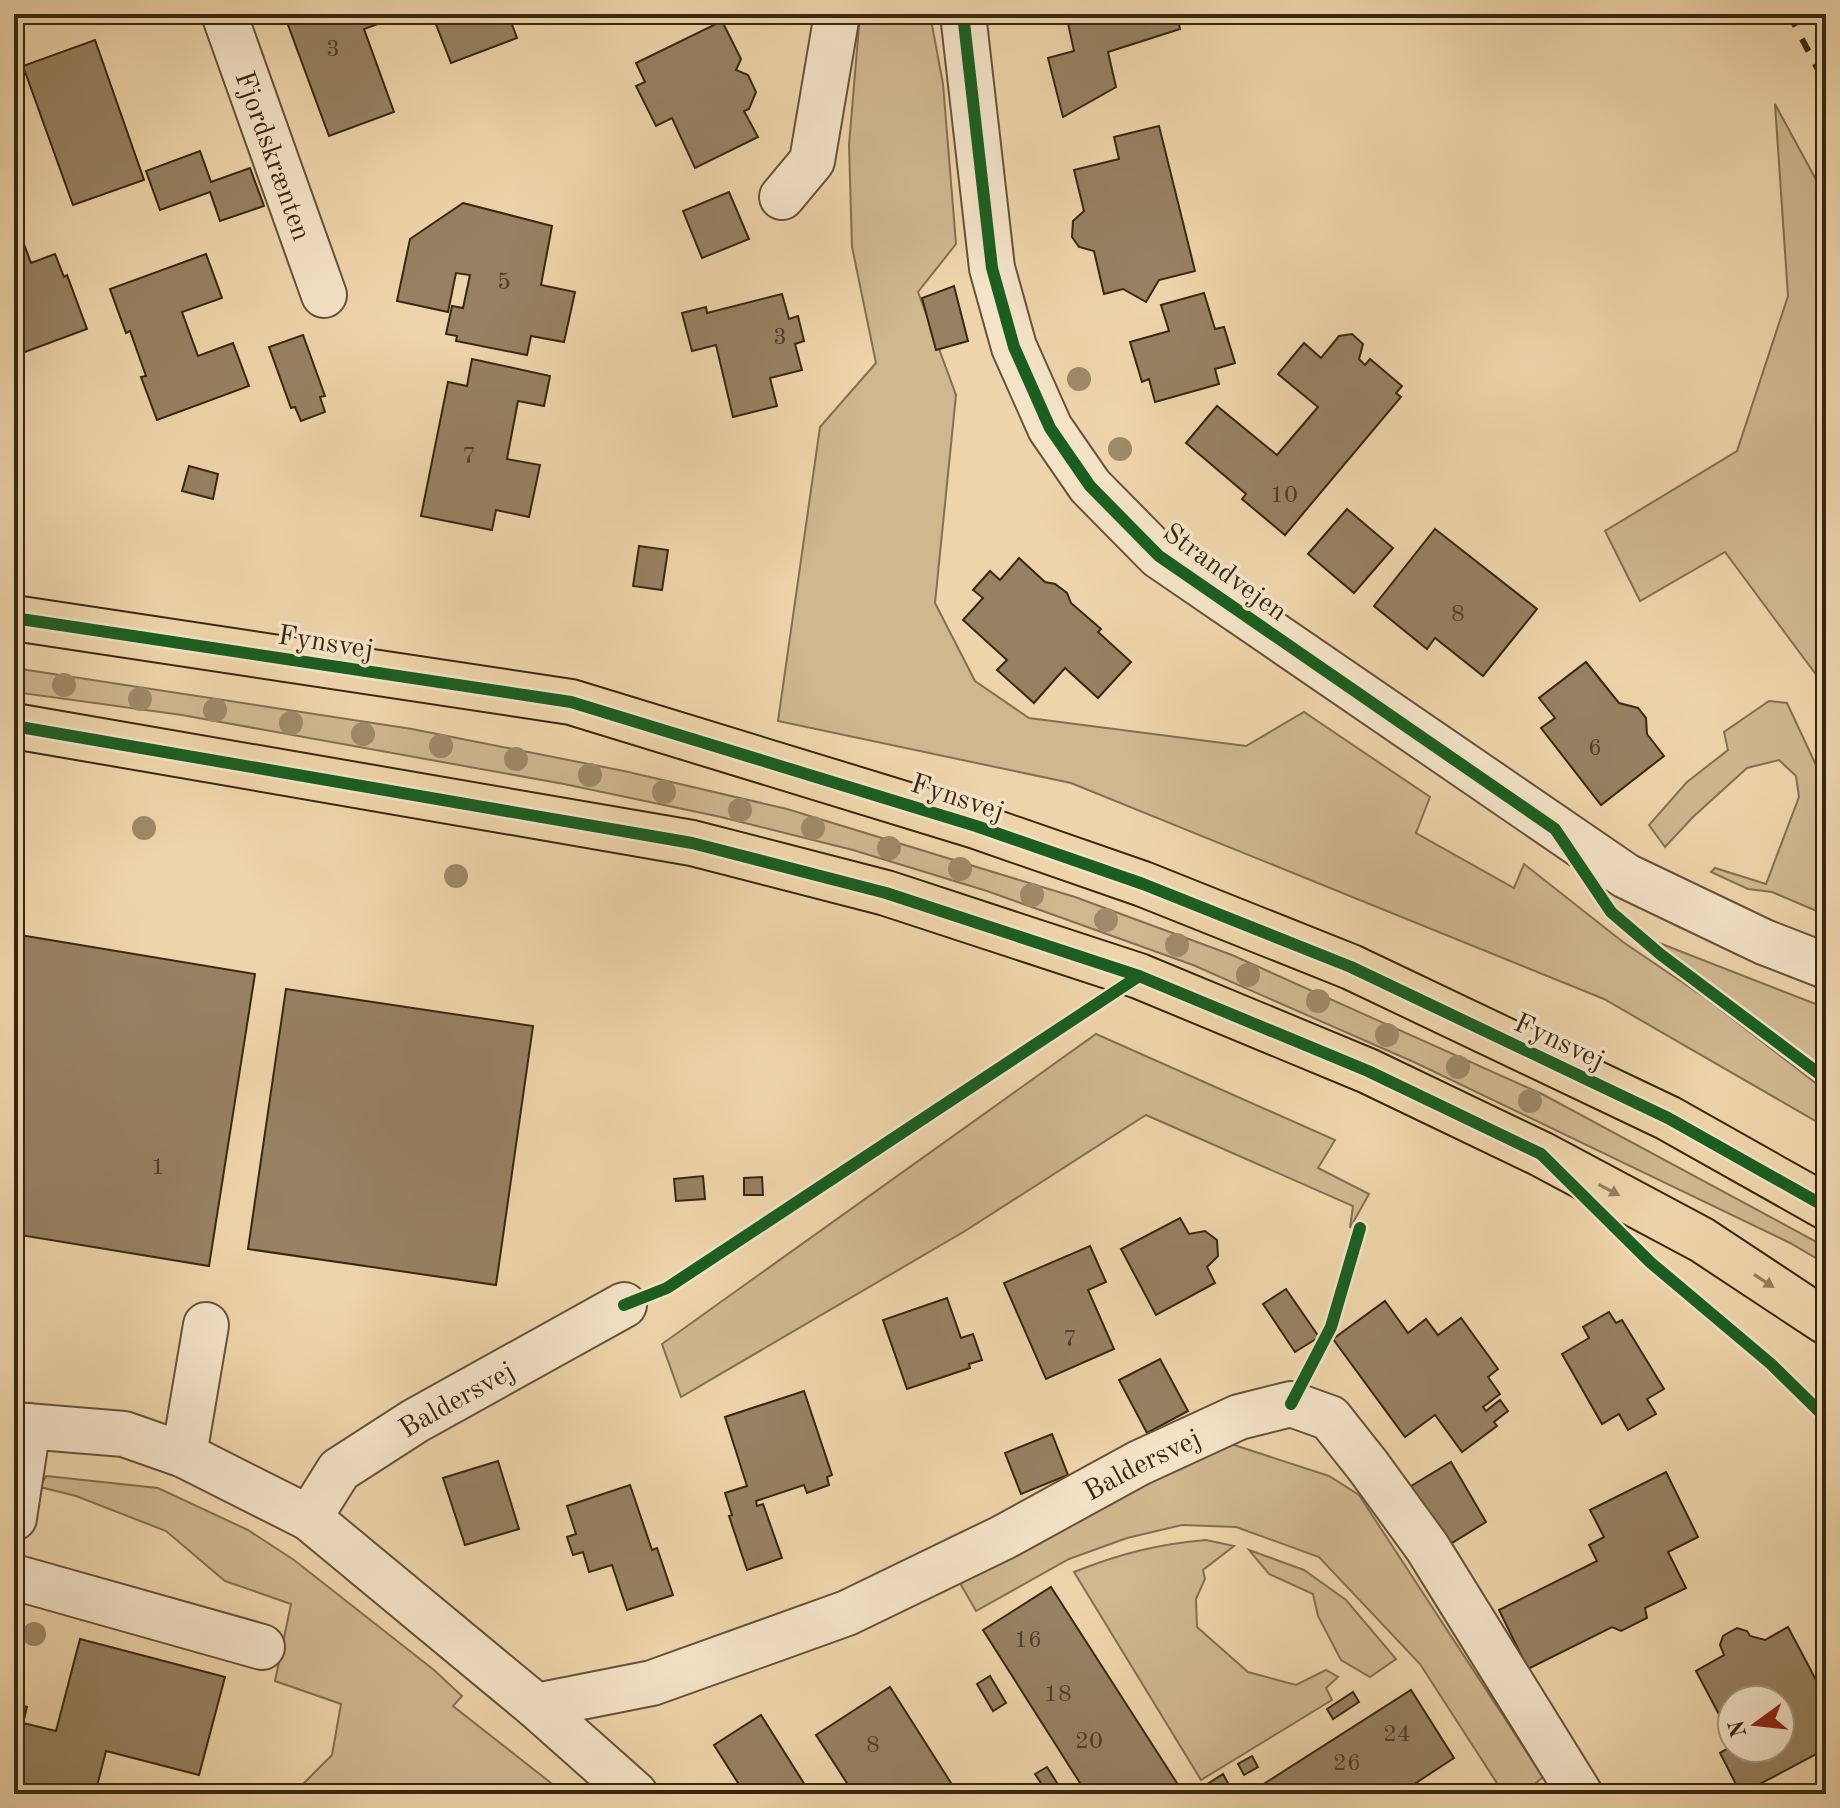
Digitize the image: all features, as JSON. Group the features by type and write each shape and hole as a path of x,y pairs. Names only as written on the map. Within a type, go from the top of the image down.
{"main road":[{"name":"Fynsvej","path":"14,618 571,702 976,826 1143,884 1351,967 1668,1118 1826,1207"},
{"path":"14,726 692,843 886,893 1139,976 1340,1059 1526,1147 1702,1240 1826,1322"}],"street":[{"name":"Fjordskrænten","path":"224,14 324,295"},
{"path":"782,197 812,161 837,14"},
{"name":"Strandvejen","path":"963,14 992,268 1014,347 1050,428 1090,486 1159,556 1626,876 1764,942 1826,966"},
{"name":"Baldersvej","path":"309,1518 339,1470 415,1421 624,1305"},
{"path":"184,1455 206,1325"},
{"name":"Baldersvej","path":"536,1706 652,1683 847,1613 1002,1538 1139,1463 1239,1417 1291,1404 1330,1418 1368,1466 1427,1547 1580,1794"},
{"path":"14,1518 21,1425 124,1434 184,1455 309,1518 536,1706 635,1794"},
{"path":"14,1577 262,1647"}],"shaded area":[{"path":"860,14 930,14 943,84 956,244 918,292 956,395 935,603 975,681 1029,718 1246,746 1304,712 1430,797 1416,833 1514,888 1524,864 1623,942 1707,999 1826,1091 1826,1127 1604,999 1071,783 778,721 820,427 876,363 852,247 849,145"},
{"path":"1775,104 1826,198 1826,688 1725,552 1640,601 1605,531 1737,451 1788,296"},
{"path":"14,668 412,729 624,771 787,809 1075,897 1232,955 1542,1094 1826,1247 1826,1264 1790,1243 1416,1063 1193,965 987,891 853,850 721,817 564,784 182,715 14,692"},
{"path":"1769,701 1787,703 1815,763 1826,732 1826,915 1772,892 1748,889 1711,872 1715,868 1766,884 1799,797 1796,776 1779,760 1747,768 1665,847 1649,825 1687,782 1728,750 1724,732"},
{"path":"1654,941 1826,1008 1826,1070"},
{"path":"1096,1034 1335,1140 1318,1168 1369,1194 1350,1228 1353,1206 1146,1115 965,1231 681,1397 662,1344"},
{"path":"1225,1442 1329,1476 1359,1495 1543,1777 1523,1794 1504,1794 1420,1664 1319,1557 1236,1527 1182,1525 1127,1538 1069,1559 976,1611 957,1578"},
{"path":"46,1476 158,1488 248,1530 294,1560 434,1670 462,1696 453,1706 565,1794 293,1794 332,1755 341,1704 275,1681 291,1604 225,1581 166,1531 76,1496 40,1487"},
{"path":"1206,1540 1234,1546 1203,1570 1205,1579 1196,1599 1197,1627 1248,1672 1296,1685 1326,1670 1338,1677 1326,1688 1332,1700 1201,1780 1074,1572 1139,1551"},
{"path":"1249,1550 1304,1570 1346,1600 1396,1659 1370,1677 1341,1660 1318,1616 1313,1594 1269,1574"}],"building":[{"path":"284,14 392,14 394,18 364,29 394,112 329,136"},
{"path":"432,14 508,14 517,38 451,63"},
{"path":"1066,14 1177,14 1180,29 1108,52 1116,87 1063,117 1048,58 1074,51"},
{"path":"722,21 741,59 736,70 748,75 756,92 749,109 744,111 758,137 695,168 672,118 656,126 636,86 645,82 636,63"},
{"path":"95,40 144,180 73,205 23,66"},
{"path":"1159,126 1195,271 1159,280 1146,302 1123,289 1104,294 1094,251 1079,247 1072,237 1073,221 1084,211 1074,170 1119,159 1114,137"},
{"path":"200,151 211,182 250,168 264,206 220,221 210,192 160,210 146,171"},
{"path":"729,192 749,239 702,258 683,211"},
{"path":"463,203 552,226 541,285 575,292 564,342 531,336 527,355 456,341 457,336 446,334 452,306 463,308 470,275 456,273 448,312 397,301 410,239"},
{"path":"14,217 31,263 55,254 64,277 67,275 87,329 14,356"},
{"path":"206,254 222,298 182,312 198,356 233,343 249,386 157,420 141,377 146,376 130,331 126,333 110,289"},
{"path":"954,286 968,341 936,350 922,298"},
{"path":"1204,293 1215,329 1224,327 1235,363 1215,369 1219,384 1155,402 1149,379 1142,382 1130,342 1169,331 1161,305"},
{"path":"782,294 789,319 798,316 804,341 795,344 802,370 770,378 777,406 733,417 716,345 692,351 682,313 706,307 707,313"},
{"path":"1352,334 1363,344 1359,359 1365,365 1370,359 1402,386 1396,393 1401,397 1285,535 1242,499 1246,494 1186,443 1217,406 1277,455 1318,407 1278,374 1304,343 1321,358 1339,336"},
{"path":"303,335 325,396 320,397 325,412 301,421 295,407 291,408 269,347"},
{"path":"472,359 550,376 544,406 518,401 507,459 540,465 529,517 496,510 492,530 421,516 448,382 467,386"},
{"path":"189,466 218,474 213,499 182,491"},
{"path":"1347,509 1393,548 1354,593 1308,554"},
{"path":"1435,529 1537,609 1483,676 1435,638 1427,649 1374,606"},
{"path":"639,546 668,550 662,590 633,586"},
{"path":"1019,558 1045,582 1055,584 1067,593 1071,603 1101,629 1098,632 1131,662 1098,698 1065,668 1034,703 997,670 1007,660 963,620 983,598 973,590 990,571 1000,580"},
{"path":"1586,662 1619,703 1638,708 1646,718 1647,734 1664,756 1601,805 1541,728 1555,718 1539,698"},
{"path":"14,934 255,974 209,1266 14,1234"},
{"path":"286,989 533,1026 496,1285 248,1249"},
{"path":"703,1176 705,1199 676,1201 674,1179"},
{"path":"762,1177 763,1195 744,1195 744,1178"},
{"path":"1180,1218 1189,1234 1205,1231 1217,1240 1218,1256 1207,1267 1215,1283 1156,1315 1121,1249"},
{"path":"1090,1246 1106,1282 1088,1290 1114,1349 1046,1379 1004,1283"},
{"path":"1286,1289 1319,1337 1295,1352 1263,1304"},
{"path":"947,1298 961,1338 973,1334 982,1360 969,1364 970,1368 907,1389 883,1320"},
{"path":"1385,1301 1408,1333 1426,1319 1438,1335 1461,1318 1498,1369 1488,1377 1500,1394 1483,1407 1486,1411 1500,1400 1508,1411 1494,1422 1497,1426 1462,1452 1435,1415 1405,1437 1333,1339"},
{"path":"1609,1312 1616,1323 1622,1320 1664,1389 1647,1399 1656,1414 1628,1430 1619,1414 1602,1424 1562,1354 1589,1338 1583,1327"},
{"path":"1160,1359 1188,1411 1147,1433 1119,1380"},
{"path":"804,1391 832,1475 827,1477 829,1485 807,1493 804,1485 756,1501 757,1506 763,1504 782,1558 747,1570 729,1516 732,1515 725,1493 747,1486 725,1417"},
{"path":"1052,1434 1068,1475 1021,1494 1005,1453"},
{"path":"498,1461 519,1529 465,1545 443,1478"},
{"path":"1451,1462 1486,1522 1447,1546 1411,1486"},
{"path":"1666,1472 1698,1537 1668,1552 1686,1588 1645,1608 1647,1618 1621,1631 1612,1627 1528,1669 1499,1610 1597,1561 1589,1545 1604,1537 1590,1510"},
{"path":"630,1485 652,1550 657,1548 673,1595 627,1610 612,1565 589,1572 583,1552 573,1555 567,1537 576,1534 567,1506"},
{"path":"1051,1587 1184,1794 1087,1794 983,1630"},
{"path":"1788,1627 1826,1699 1826,1707 1816,1713 1826,1733 1826,1749 1741,1794 1726,1764 1796,1764 1796,1684 1716,1684 1716,1709 1696,1671 1724,1655 1720,1645 1723,1636 1737,1628 1765,1640"},
{"path":"80,1639 225,1677 199,1775 106,1751 95,1794 14,1794 14,1703 27,1707 23,1723 56,1731"},
{"path":"990,1676 1006,1703 993,1711 977,1684"},
{"path":"890,1687 958,1794 854,1794 816,1735"},
{"path":"1411,1690 1454,1758 1399,1794 1248,1794"},
{"path":"1353,1692 1359,1702 1333,1719 1327,1709"},
{"path":"761,1715 810,1793 745,1794 714,1745"},
{"path":"1252,1756 1258,1767 1244,1775 1238,1764"},
{"path":"1047,1767 1064,1794 1048,1794 1035,1774"},
{"path":"1223,1774 1229,1785 1216,1794 1196,1794 1195,1792"}],"railway":[{"path":"1789,14 1826,85"}],"cycle path":[{"path":"963,14 992,268 1014,347 1050,428 1090,486 1159,556 1555,829 1611,912 1660,954 1826,1079"},
{"path":"14,618 571,702 976,826 1143,884 1351,967 1668,1118 1826,1207"},
{"path":"14,726 692,843 886,893 1139,976 1368,1071 1541,1154 1650,1262 1771,1364 1826,1418"},
{"path":"624,1305 667,1288 1139,976"},
{"path":"1291,1404 1331,1327 1360,1228"}]}
